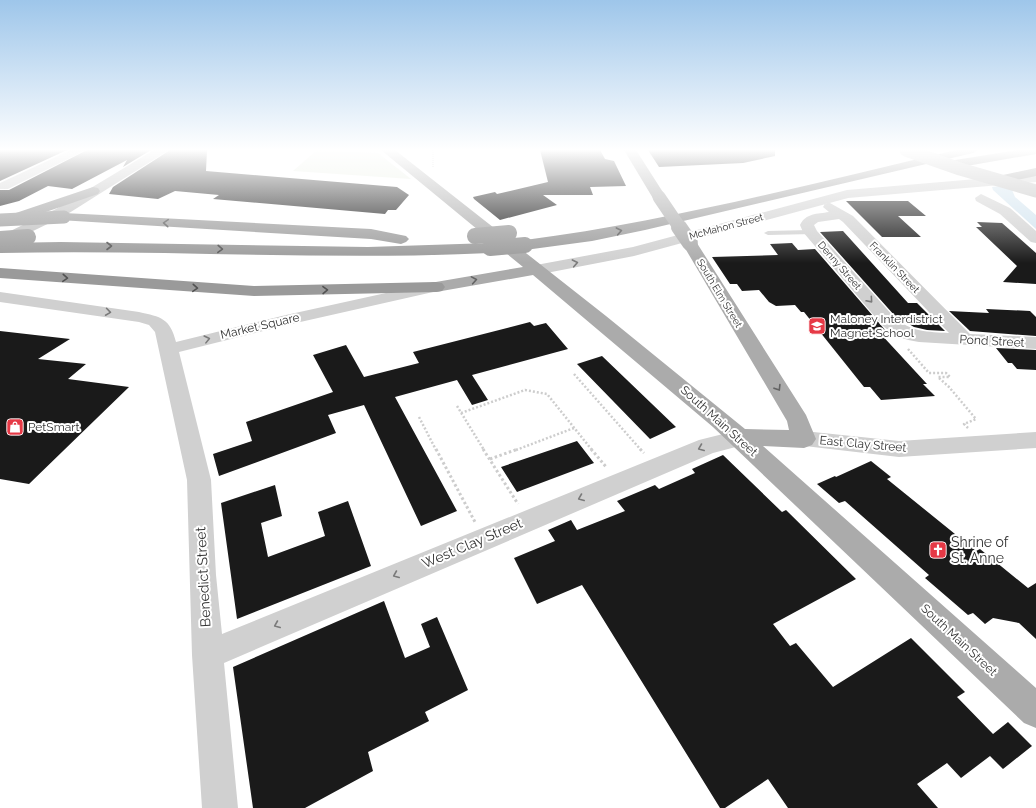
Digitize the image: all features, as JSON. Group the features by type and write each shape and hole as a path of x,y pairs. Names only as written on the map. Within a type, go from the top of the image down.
{"highway":[{"path":"0,240 28,237 151,234 401,239 519,236 621,231 808,188"},
{"path":"0,231 93,191"},
{"path":"0,221 29,215 68,201"},
{"path":"651,211 679,204"},
{"path":"0,221 64,217 108,218 245,228 370,234 401,239"},
{"path":"0,248 91,246 167,247 350,253 446,251 490,248 519,236"},
{"path":"0,262 39,258 86,257 270,262 349,262 404,260 446,251"},
{"path":"0,272 254,291 436,287"}],"main road":[{"path":"0,240 62,212 99,188"},
{"name":"South Main Street","path":"434,188 661,370 739,438 1036,711"},
{"name":"South Elm Street","path":"653,188 690,243 798,421 804,439"},
{"path":"1025,188 1036,191"},
{"name":"Market Square","path":"436,287 536,270"},
{"name":"East Clay Street","path":"739,438 765,437 804,439"}],"street":[{"name":"McMahon Street","path":"536,270 634,251 819,201 869,191 910,188"},
{"path":"980,198 1004,211 1036,239"},
{"name":"Franklin Street","path":"819,201 842,214 966,340"},
{"name":"Denny Street","path":"842,214 811,219 807,225 810,232 888,321 901,332"},
{"name":"Market Square","path":"169,349 307,315 436,287"},
{"path":"0,297 148,319 162,327 169,349"},
{"name":"Pond Street","path":"901,332 914,336 1036,344"},
{"name":"Benedict Street","path":"169,349 199,480 207,655 220,808"},
{"name":"West Clay Street","path":"207,655 618,482 707,446 739,438"},
{"name":"East Clay Street","path":"804,439 887,448 1036,440"}],"lane":[{"path":"768,233 810,232"}],"path":[{"path":"901,332 903,343 929,373 946,374 950,377 938,377 949,387 976,419 964,424 983,444"},
{"path":"574,374 656,467"},
{"path":"461,413 525,390 547,394 618,482"},
{"path":"457,406 528,520"},
{"path":"419,417 483,538"},
{"path":"490,459 574,428"}],"water":[{"path":"992,188 1011,188 1015,197 1036,215 1036,229"}],"building":[{"path":"13,188 45,188 19,201 0,206 0,190 9,190"},
{"path":"113,188 398,188 409,195 396,210 388,210 385,214 213,199 219,195 175,191 158,199 109,194"},
{"path":"524,188 590,188 593,195 543,195 557,205 500,220 473,197 495,192 497,194"},
{"path":"846,201 908,201 926,216 898,216 921,237 882,237"},
{"path":"977,222 1002,223 1036,253 1036,284 1003,282 1017,266 976,227 982,227"},
{"path":"843,231 908,303 917,303 945,331 927,330 914,327 895,316 820,232"},
{"path":"792,243 798,250 815,249 886,331 878,331 927,384 923,384 935,396 881,400 870,387 864,387 804,312 801,312 795,305 776,306 769,302 759,290 742,291 737,284 730,284 712,257 778,255 770,244"},
{"path":"986,309 1030,311 1036,317 1036,336 970,331 949,311 989,313"},
{"path":"530,322 534,326 546,323 568,349 472,375 488,400 472,405 457,380 395,397 457,511 421,526 364,405 328,415 336,433 219,476 213,454 252,441 246,422 333,392 313,355 346,345 364,377 419,363 413,352"},
{"path":"0,331 70,339 38,359 86,364 68,379 129,387 29,484 0,479"},
{"path":"996,348 1036,350 1036,370 1017,369 1012,363 1008,363"},
{"path":"602,356 676,427 650,439 577,364"},
{"path":"577,441 594,463 517,492 501,467"},
{"path":"723,455 782,512 786,510 856,579 773,624 790,646 796,643 833,687 911,638 965,692 957,697 993,734 1008,722 1032,746 1003,769 990,756 961,778 947,763 917,784 938,808 788,808 768,779 725,808 720,808 582,585 537,604 514,558 555,541 548,530 571,520 577,530 625,511 617,501 655,485 659,489 695,473 692,469"},
{"name":"Shrine of St. Anne","path":"871,461 891,477 887,479 976,551 980,549 1028,588 1036,583 1036,639 1019,623 993,618 985,624 973,613 968,615 925,578 929,575 845,501 839,503 817,484"},
{"path":"275,485 282,516 261,523 268,557 325,536 318,512 348,501 371,566 237,619 221,503"},
{"path":"384,601 405,658 430,647 421,624 437,617 468,690 425,712 429,721 368,752 373,771 305,808 253,808 233,667"}],"place":[{"name":"Maloney Interdistrict Magnet School","path":"817,326"},
{"name":"PetSmart","path":"15,427"},
{"name":"Shrine of St. Anne","path":"938,550"}]}
